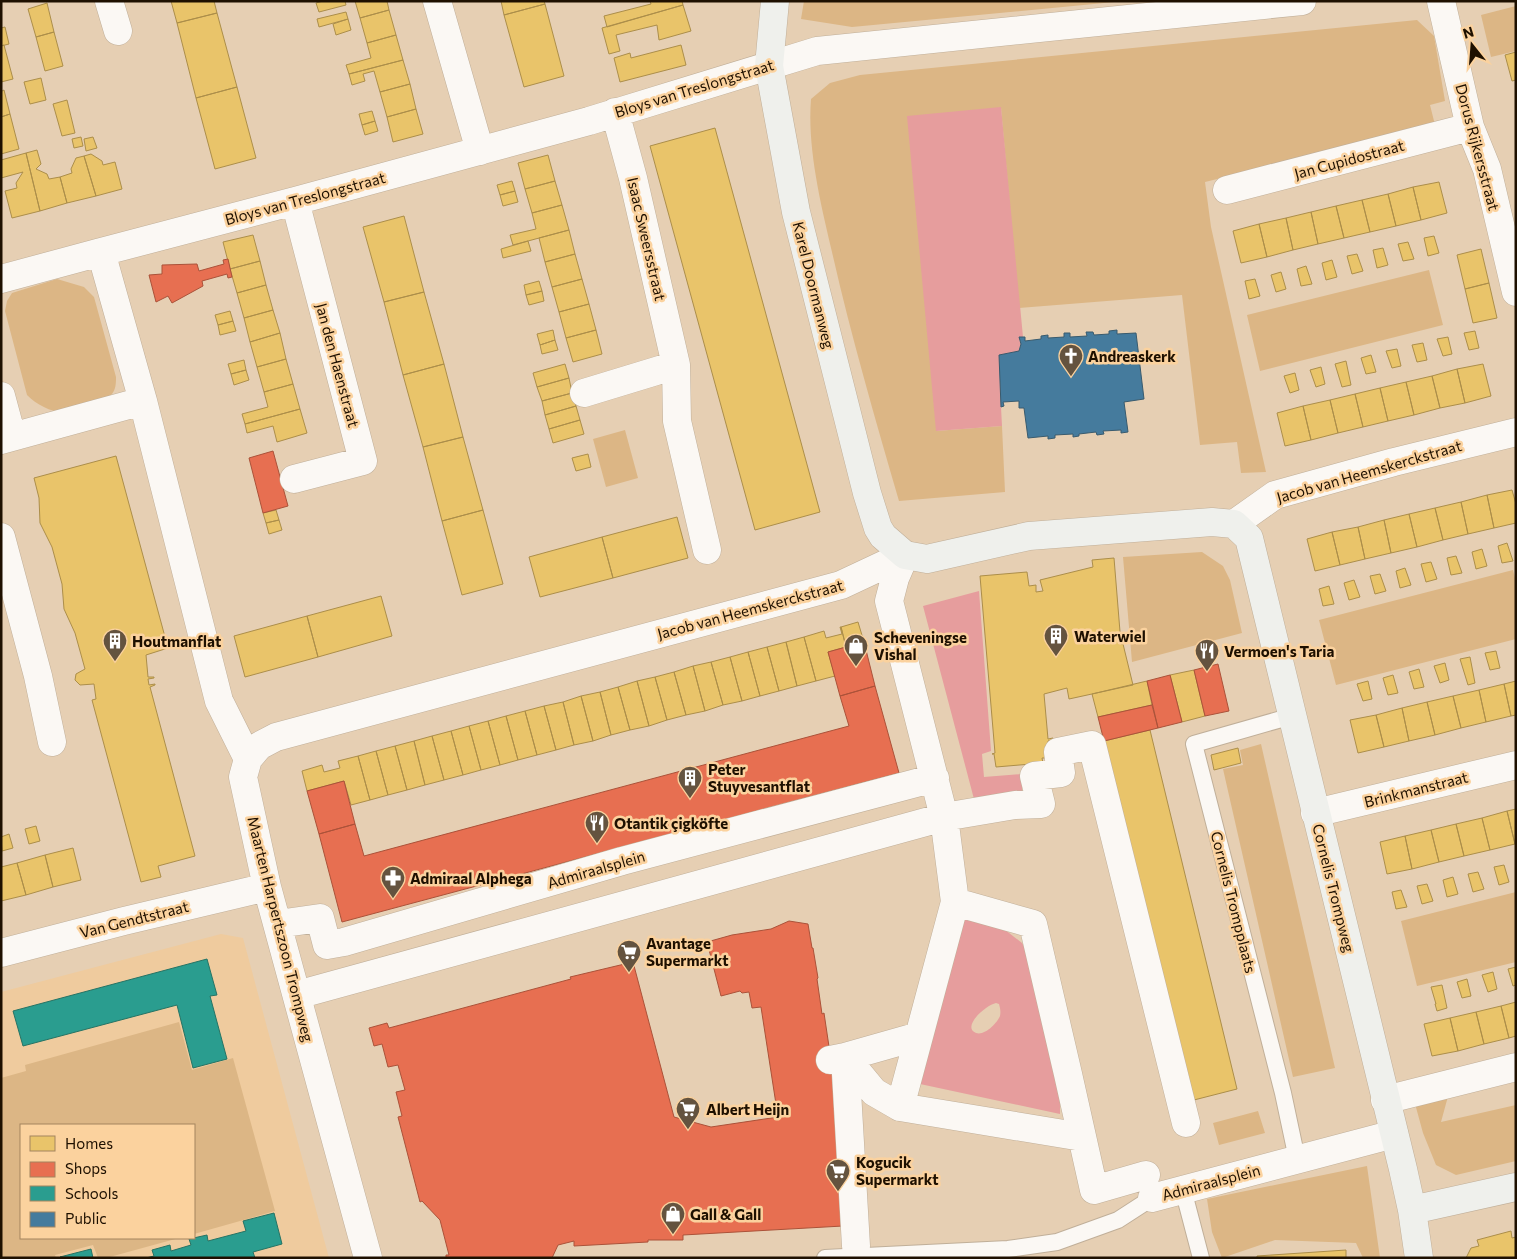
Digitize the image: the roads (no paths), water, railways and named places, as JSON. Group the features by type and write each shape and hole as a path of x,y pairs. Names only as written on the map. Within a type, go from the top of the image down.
{"street":[{"path":"110,1 118,31"},
{"path":"437,1 480,151"},
{"name":"Karel Doormanweg","path":"775,1 768,66 796,212 867,493 878,528 883,536 905,555"},
{"name":"Bloys van Treslongstraat","path":"101,252 589,121 817,50 1302,1"},
{"name":"Dorus Rijkersstraat","path":"1441,1 1470,127 1487,169 1515,288"},
{"name":"Isaac Sweersstraat","path":"615,112 633,178 676,366 677,421 707,550"},
{"name":"Jan Cupidostraat","path":"1227,190 1470,127"},
{"name":"Jan den Haenstraat","path":"294,479 363,461 295,201"},
{"path":"1,279 101,252 143,401 219,701 248,759"},
{"path":"584,393 676,366"},
{"path":"1,396 6,439 143,401"},
{"name":"Jacob van Heemskerckstraat","path":"1234,524 1275,495 1394,462 1516,432"},
{"path":"900,1107 954,902 944,817 889,601 895,578 905,555 928,559 1029,536 1212,522 1234,524"},
{"name":"Cornelis Trompweg","path":"1234,524 1249,538 1412,1210 1419,1258"},
{"path":"1,537 38,676 52,742"},
{"name":"Jacob van Heemskerckstraat","path":"248,759 260,746 276,737 841,585 905,555"},
{"path":"297,995 944,817 1015,805 1041,804 1034,776 1061,772 1058,752 1092,745 1186,1124"},
{"name":"Maarten Harpertszoon Trompweg","path":"248,759 243,777 267,887 368,1258"},
{"name":"Brinkmanstraat","path":"1316,813 1516,764"},
{"name":"Admiraalsplein","path":"278,924 320,918 327,945 344,942 622,861 935,778"},
{"name":"Van Gendtstraat","path":"1,953 267,887"},
{"name":"Admiraalsplein","path":"954,902 1033,924 1094,1190 1149,1187 1188,1188 1394,1134"},
{"path":"837,1058 919,1036"},
{"path":"837,1058 874,1092 900,1107 1082,1137"},
{"path":"837,1058 856,1246"},
{"path":"1385,1100 1516,1067"},
{"path":"1412,1210 1516,1187"}],"lane":[{"name":"Cornelis Trompplaats","path":"1292,716 1194,744 1283,1093 1297,1159"},
{"name":"Admiraalsplein","path":"825,1258 1008,1248 1057,1242 1118,1220 1149,1187"},
{"path":"1188,1188 1186,1197 1201,1258"}],"place":[{"name":"Andreaskerk","path":"1071,377"},
{"name":"Waterwiel","path":"1056,657"},
{"name":"Houtmanflat","path":"115,662"},
{"name":"Scheveningse Vishal","path":"856,667"},
{"name":"Vermoen's Taria","path":"1207,672"},
{"name":"Peter Stuyvesantflat","path":"690,799"},
{"name":"Otantik çigköfte","path":"597,844"},
{"name":"Admiraal Alphega","path":"393,899"},
{"name":"Avantage Supermarkt","path":"629,973"},
{"name":"Albert Heijn","path":"688,1130"},
{"name":"Kogucik Supermarkt","path":"838,1192"},
{"name":"Gall & Gall","path":"673,1235"}]}
